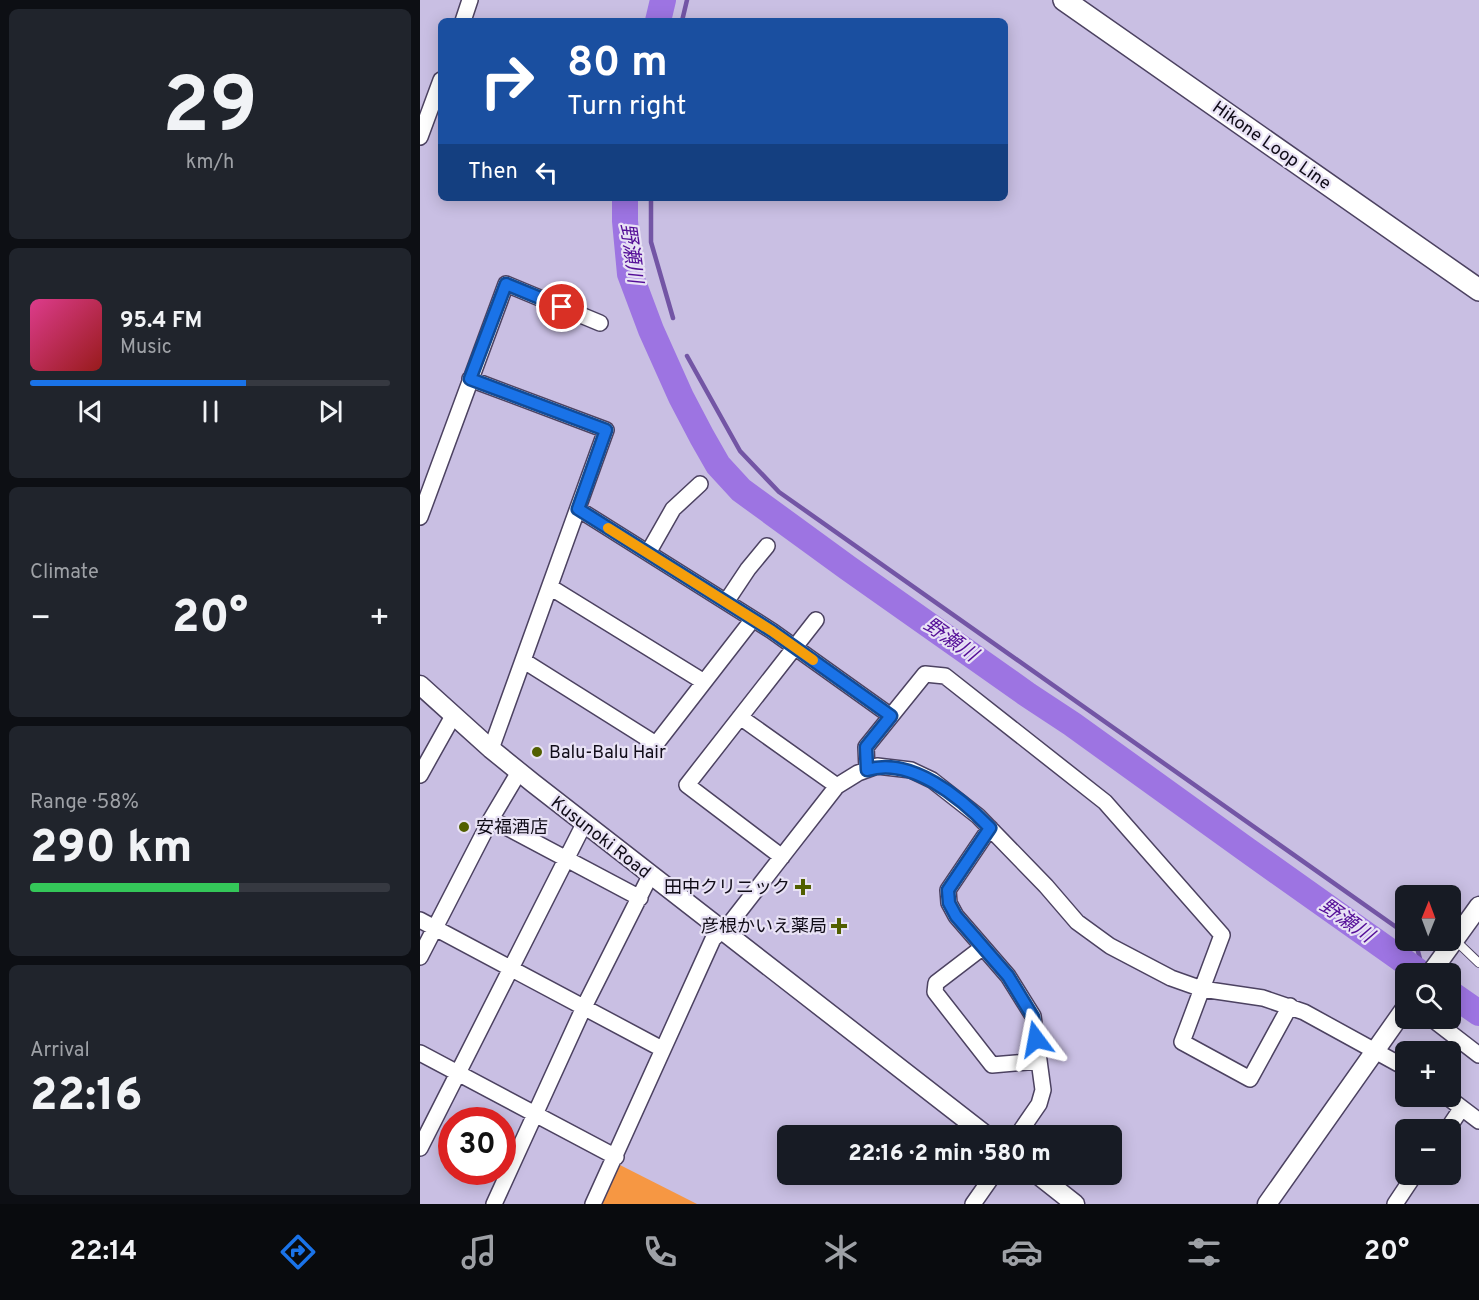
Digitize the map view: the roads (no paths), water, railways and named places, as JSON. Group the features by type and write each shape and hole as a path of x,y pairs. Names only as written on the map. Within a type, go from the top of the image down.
{"main road":[{"name":"Hikone Loop Line","path":"1064,0 1479,290"}],"street":[{"path":"464,18 471,0"},
{"path":"420,138 438,88"},
{"path":"420,516 506,284 600,323"},
{"path":"470,379 606,430 491,749"},
{"path":"648,553 673,509 700,484"},
{"path":"578,509 753,619 891,716"},
{"path":"726,602 767,546"},
{"path":"550,587 705,682"},
{"path":"524,661 657,744 753,619"},
{"path":"782,857 687,785 816,620"},
{"path":"867,770 866,747 925,674 945,676 1105,802 1222,935 1182,1042 1250,1079 1290,1006"},
{"name":"Kusunoki Road","path":"420,685 491,749 584,824 973,1125"},
{"path":"420,775 453,716"},
{"path":"740,717 837,786"},
{"path":"593,1204 713,939 731,922 837,786 878,766 911,770 932,780 978,816 1046,886 1077,922 1110,946 1170,978 1202,989 1263,998 1290,1006 1395,1062"},
{"path":"420,957 491,819 519,772"},
{"path":"491,819 640,898"},
{"path":"420,1148 584,824"},
{"path":"990,828 948,890 949,903 956,916 1008,976 1033,1017 1043,1090 1039,1104 1025,1125"},
{"path":"494,1204 584,1007 650,876"},
{"path":"1461,931 1477,912"},
{"path":"420,920 663,1049"},
{"path":"983,947 936,983 935,992 992,1065 1039,1061"},
{"path":"1267,1204 1395,1022"},
{"path":"1445,1029 1479,1055"},
{"path":"420,1053 615,1157"},
{"path":"1454,1119 1461,1108 1479,1121"},
{"path":"973,1204 986,1185"},
{"path":"1051,1185 1075,1204"},
{"path":"1395,1204 1408,1185"}],"lane":[{"path":"1461,949 1479,963"}],"waterway":[{"name":"野瀬川","path":"659,18 663,0"},
{"path":"683,18 687,0"},
{"name":"野瀬川","path":"625,201 630,274 651,330 702,437 718,465 741,490 1406,963"},
{"path":"651,201 651,242 673,318"},
{"path":"687,356 740,451 779,492 1395,926"},
{"path":"1418,951 1421,963"},
{"name":"野瀬川","path":"1461,1001 1479,1013"}],"place":[{"name":"Balu-Balu Hair","path":"537,752"},
{"name":"安福酒店","path":"464,827"},
{"name":"田中クリニック","path":"803,887"},
{"name":"彦根かいえ薬局","path":"839,926"}]}
